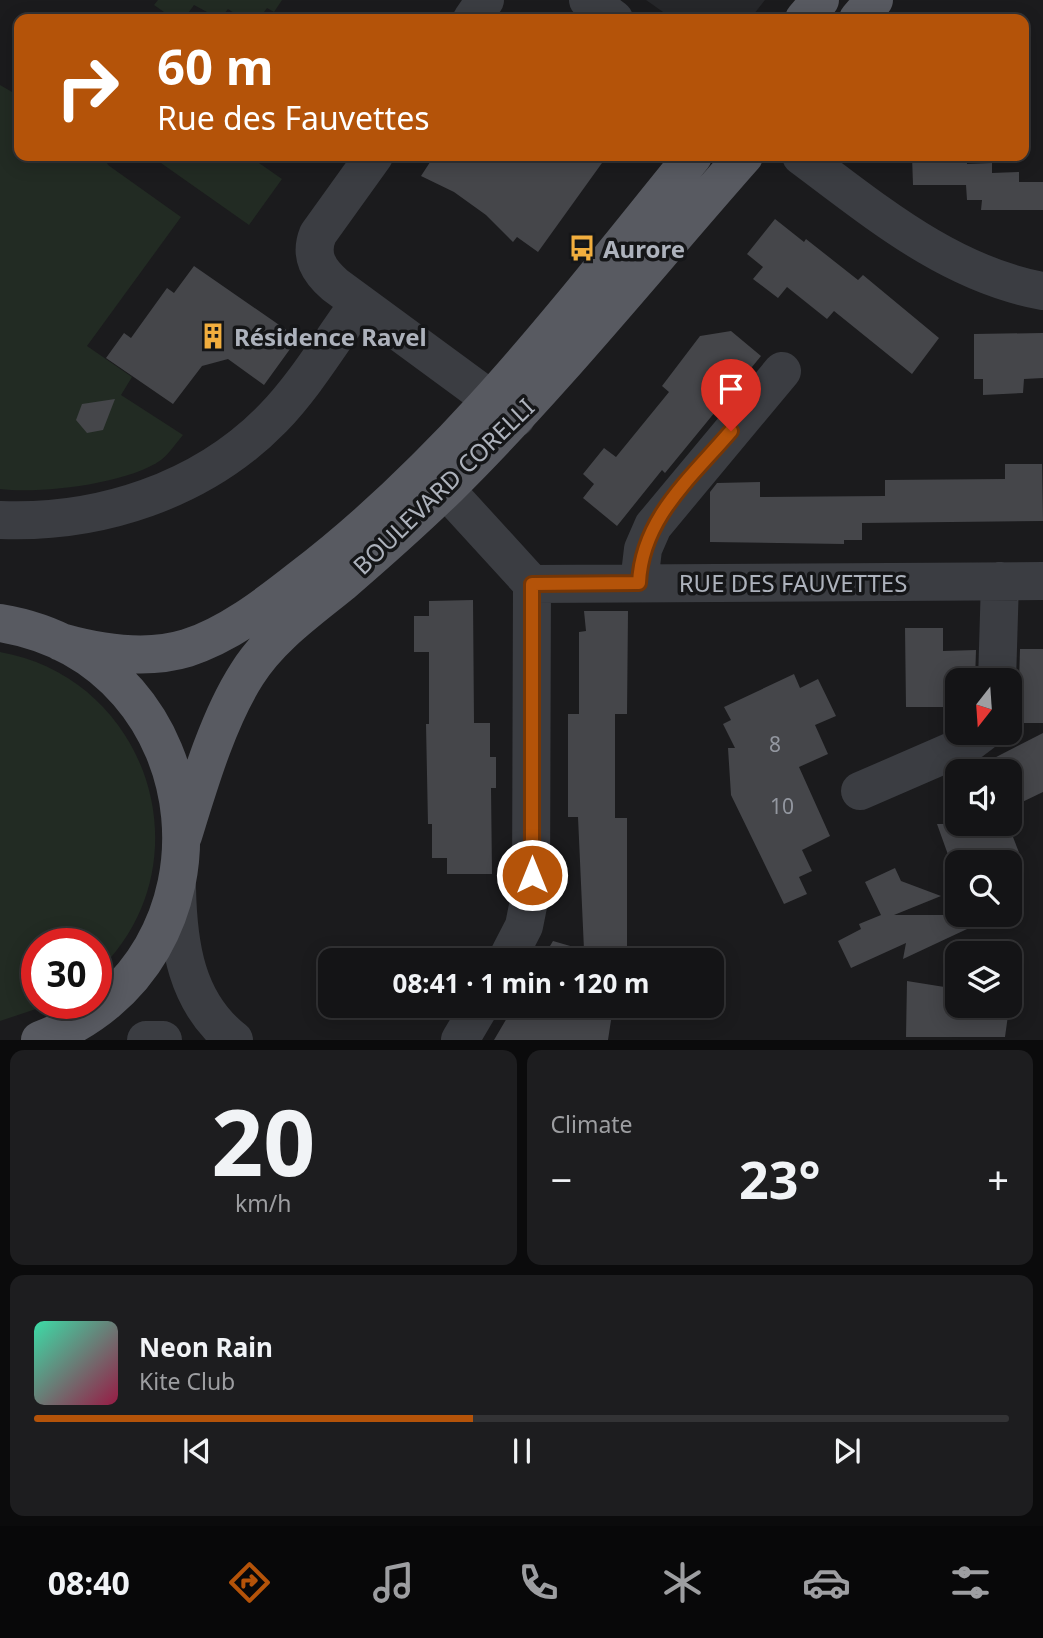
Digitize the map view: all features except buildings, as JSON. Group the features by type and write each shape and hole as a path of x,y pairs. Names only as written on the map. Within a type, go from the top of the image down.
{"main road":[{"path":"808,14 820,0"},
{"path":"862,14 874,0"},
{"name":"BOULEVARD CORELLI","path":"504,409 688,161"},
{"name":"BOULEVARD CORELLI","path":"183,836 225,719 239,688 257,660 504,409 739,161"},
{"name":"BOULEVARD CORELLI","path":"61,642 103,651 147,653 174,651 204,642 250,615 436,479"},
{"path":"0,623 61,642 113,677 152,726 176,784 183,836 177,887 159,935 130,978 83,1018 40,1040"}],"street":[{"path":"588,0 607,14"},
{"path":"370,161 318,234 314,249 316,262 324,275 359,303 504,409"},
{"path":"807,161 905,232 946,257 1007,283 1043,291"},
{"path":"0,520 67,518 119,508 177,485 229,455 280,411 359,303"},
{"path":"639,583 643,549 653,526 782,371"},
{"path":"436,479 532,584 531,891 524,926 513,948"},
{"path":"997,668 1000,581"},
{"name":"RUE DES FAUVETTES","path":"532,584 1043,581"},
{"path":"860,791 964,746"},
{"path":"177,887 179,936 189,978 208,1014 234,1040"},
{"path":"460,1040 473,1018"},
{"path":"146,1040 163,1040"}],"shaded area":[{"path":"158,0 282,0 274,12 267,8 263,14 236,14 228,9 224,14 211,14 194,5 188,14 167,14 154,5"},
{"path":"646,0 765,0 754,14 666,14"},
{"path":"0,85 14,93 14,161 106,161 108,165 181,217 87,346 132,377 121,395 183,435 161,460 127,475 60,488 0,489"},
{"path":"158,161 256,161 282,179 249,225"},
{"path":"0,652 52,669 95,699 127,737 147,783 155,832 150,882 131,930 112,953 112,928 21,928 21,1014 0,1021"}],"place":[{"name":"Aurore","path":"582,248"},
{"name":"Résidence Ravel","path":"213,336"}],"route":[{"path":"532,875 532,584 639,583 643,549 653,526 731,431"}]}
